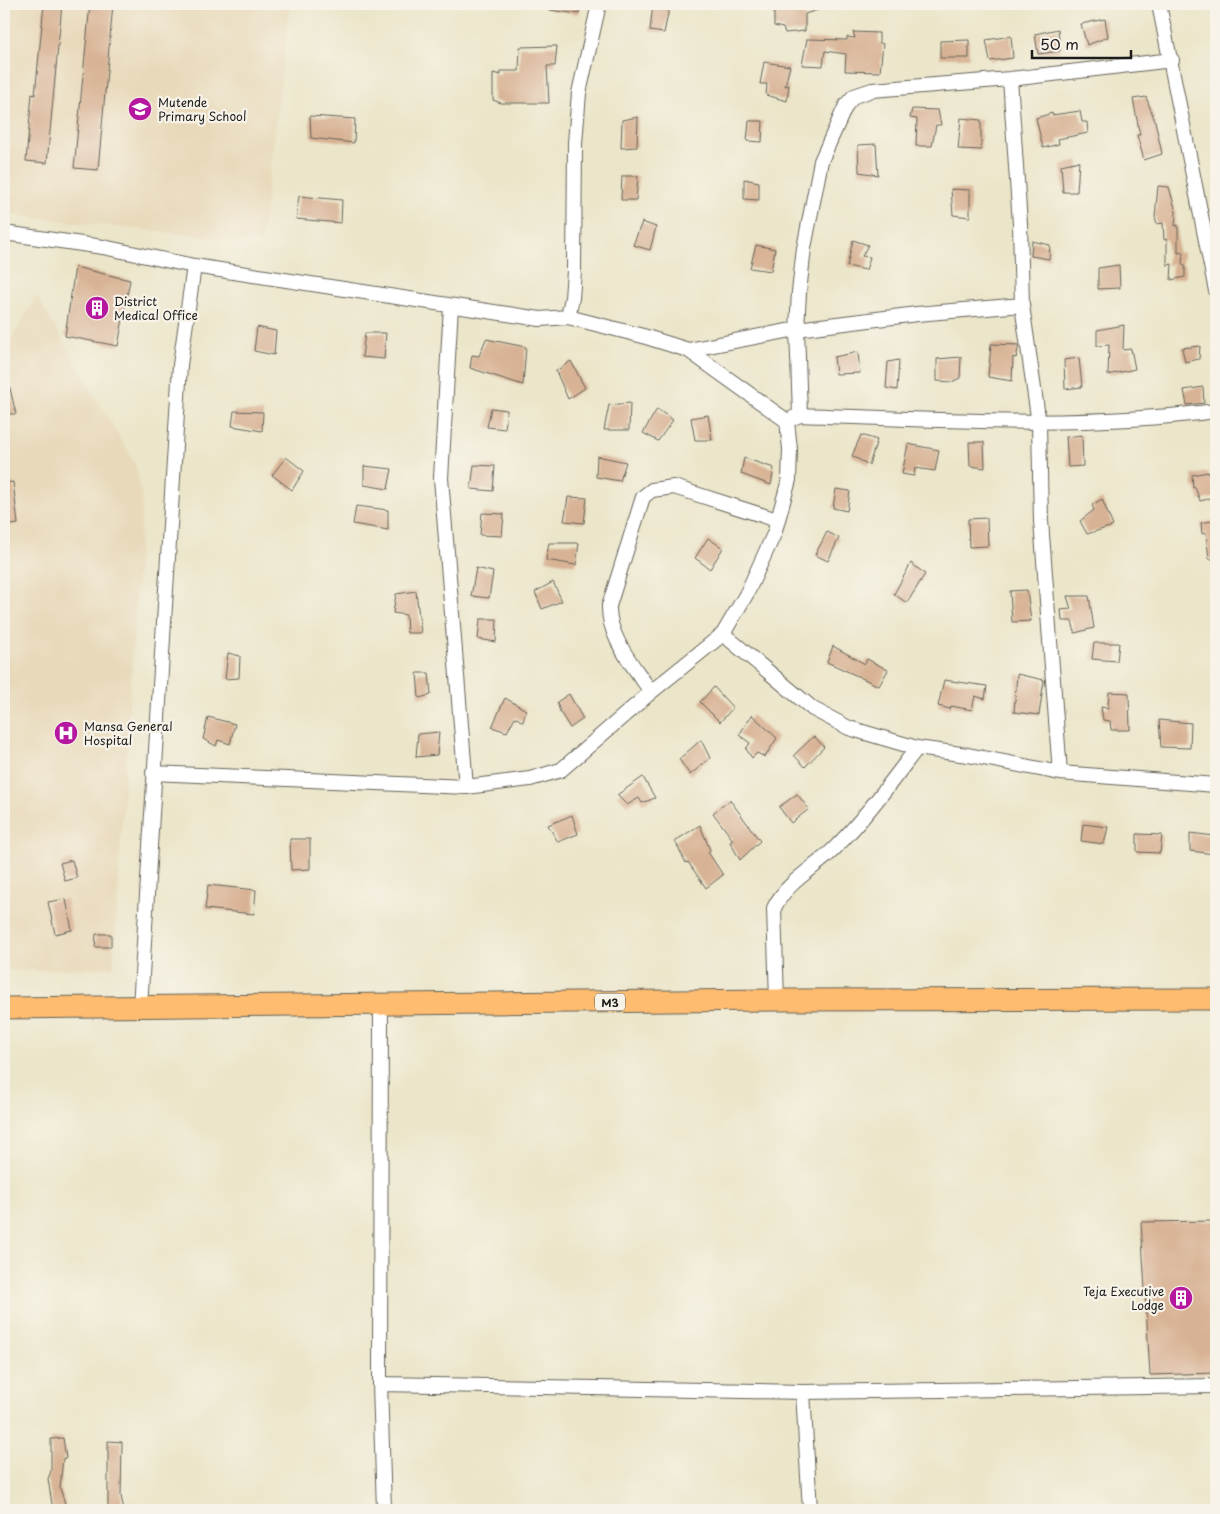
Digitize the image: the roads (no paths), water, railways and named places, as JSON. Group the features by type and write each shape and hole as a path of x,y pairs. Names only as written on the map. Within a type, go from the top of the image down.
{"main road":[{"name":"M3","path":"4,1008 777,1000 1216,999"}],"street":[{"path":"568,317 572,298 574,271 575,143 578,93 599,4"},
{"path":"1159,4 1172,60 1216,291"},
{"path":"153,773 466,787 530,779 561,770 650,692 723,634 747,594 778,520 789,480 794,418 797,329 804,248 821,161 846,105 854,96 872,90 1010,79 1172,60"},
{"path":"1010,79 1020,224 1022,305 1039,424 1041,521 1060,773"},
{"path":"4,233 103,247 194,266 451,306 540,319 568,317 643,336 688,350 794,418 1039,424 1171,417 1216,411"},
{"path":"140,1007 153,773 180,365 194,266"},
{"path":"688,350 797,329 917,314 1022,305"},
{"path":"451,306 441,478 466,787"},
{"path":"650,692 612,632 609,621 609,606 643,498 652,490 674,487 778,520"},
{"path":"723,634 813,709 849,728 917,748 968,755 1060,773 1216,786"},
{"path":"777,1000 774,908 779,898 791,884 823,859 846,836 917,748"},
{"path":"381,1004 380,1384 384,1510"},
{"path":"380,1384 803,1392 1216,1386"},
{"path":"803,1392 810,1510"}],"place":[{"name":"Mutende Primary School","path":"140,109"},
{"name":"District Medical Office","path":"97,308"},
{"name":"Mansa General Hospital","path":"66,733"},
{"name":"Teja Executive Lodge","path":"1181,1298"}]}
